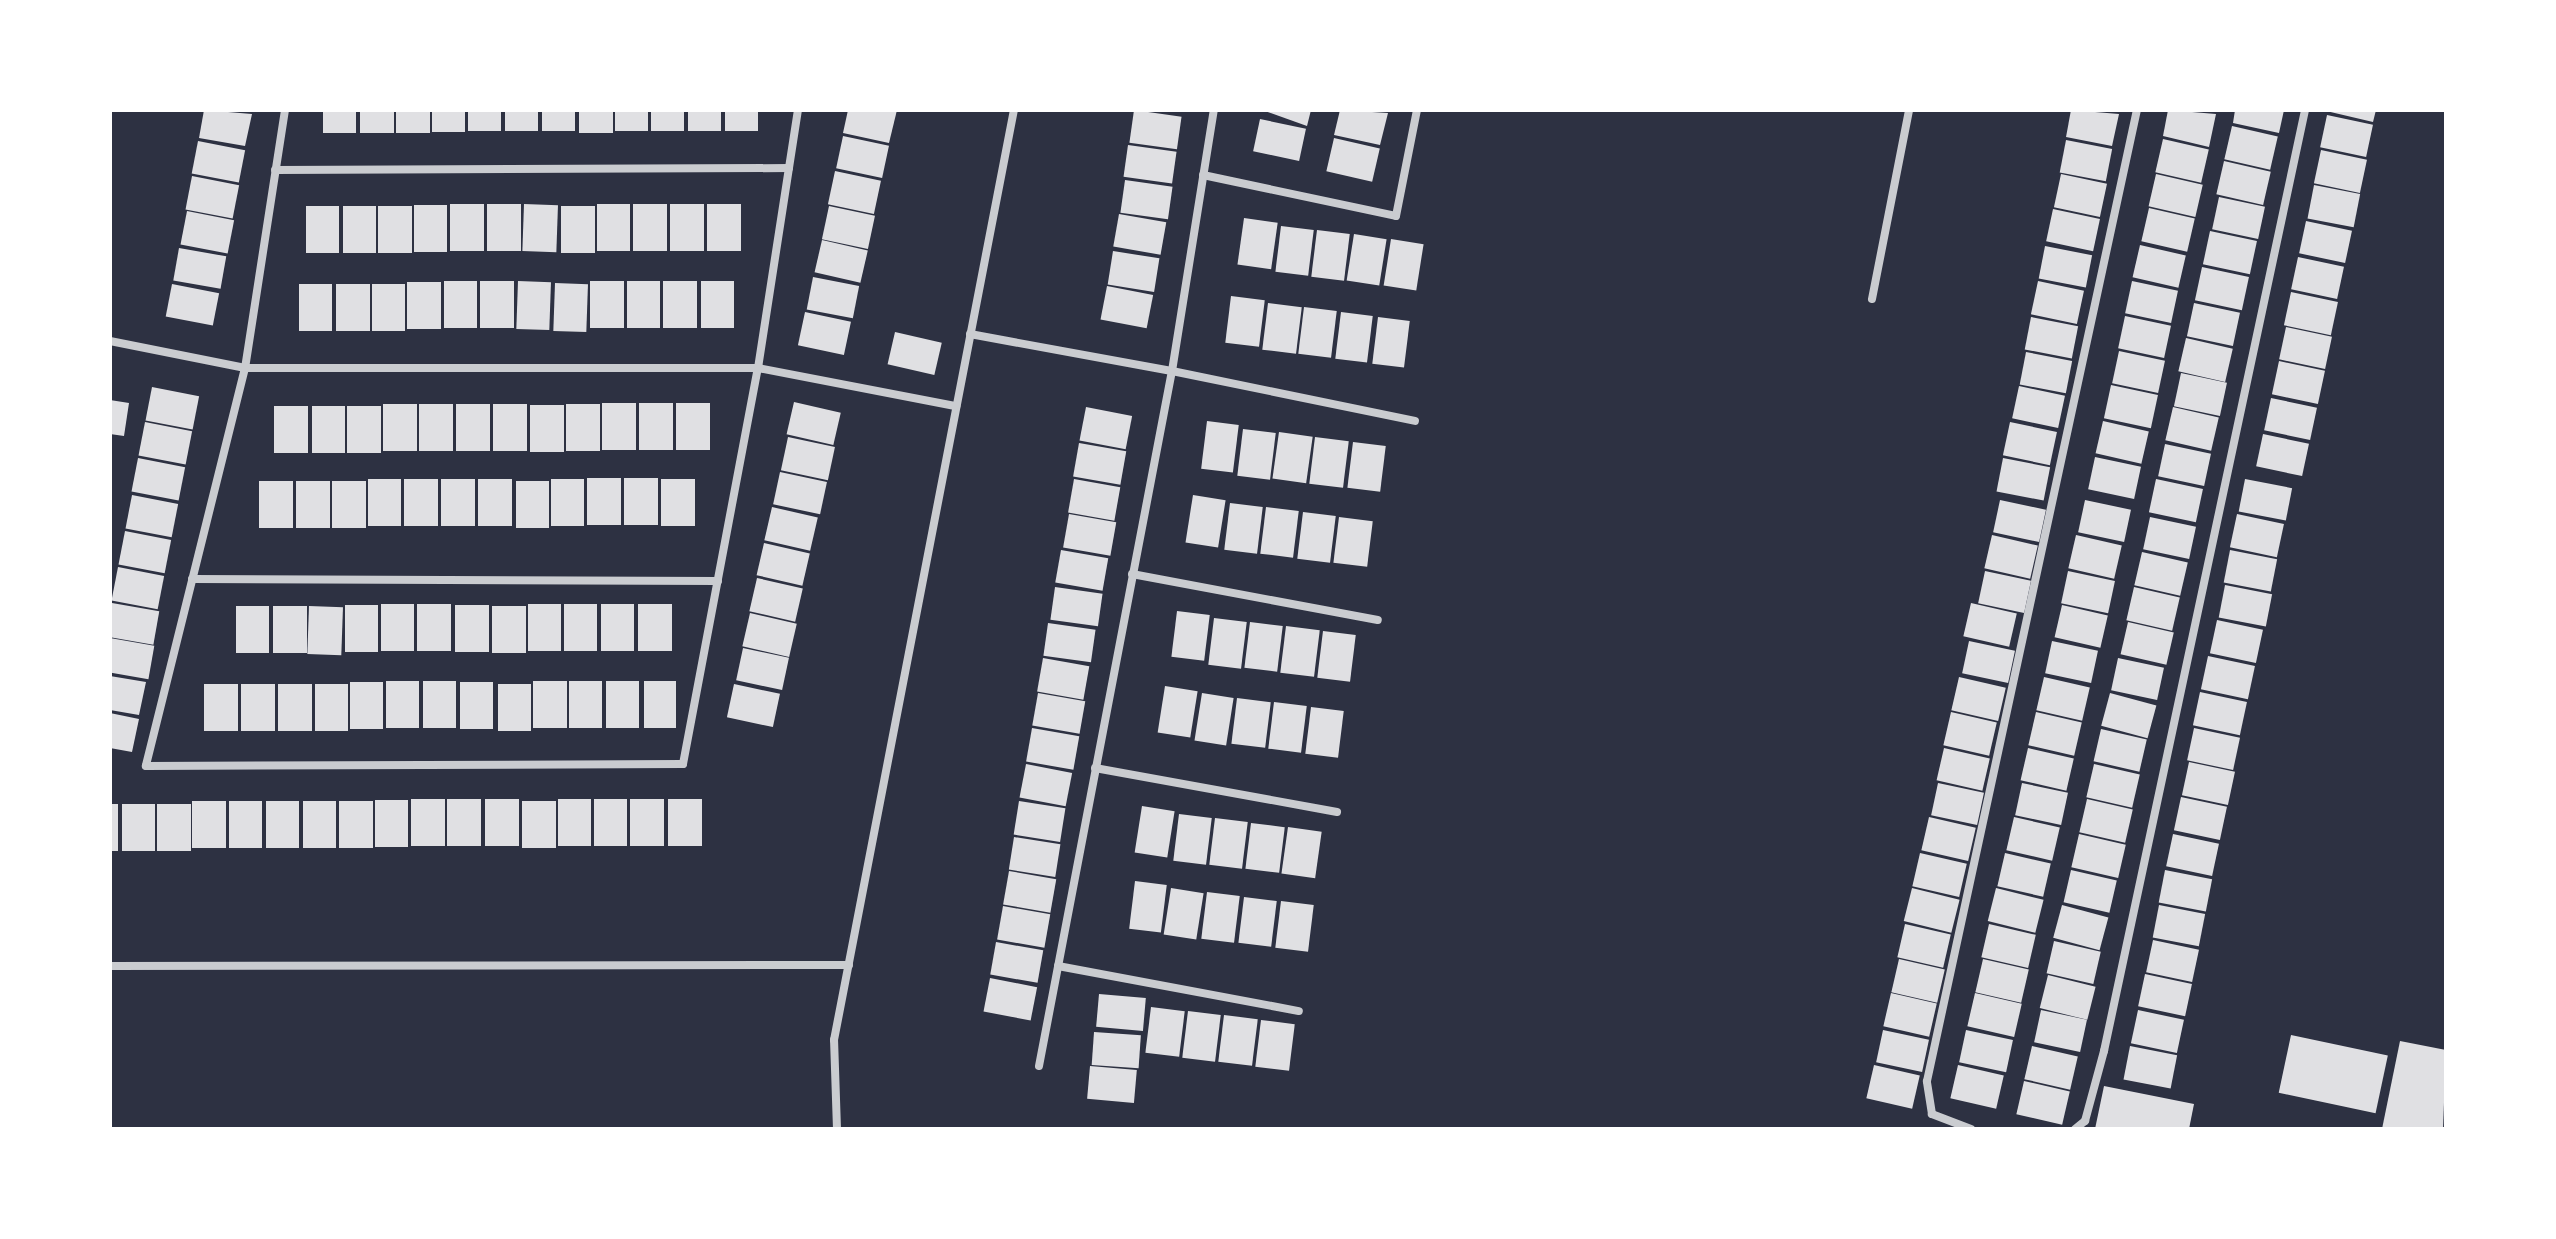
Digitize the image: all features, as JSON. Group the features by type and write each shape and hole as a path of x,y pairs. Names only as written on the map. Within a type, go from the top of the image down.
{"street":[{"path":"285,110 245,368 146,766 683,764 758,368 798,110"},
{"path":"837,1129 834,1040 1014,110"},
{"path":"1039,1066 1172,371 1214,110"},
{"path":"1203,175 1396,216 1417,110"},
{"path":"1872,299 1909,110"},
{"path":"1971,1129 1932,1114 1927,1081 2137,110"},
{"path":"2075,1129 2085,1121 2104,1051 2305,110"},
{"path":"275,170 789,168"},
{"path":"970,334 1172,371 1415,421"},
{"path":"110,341 245,368 758,368 956,406"},
{"path":"1132,574 1378,620"},
{"path":"192,579 718,581"},
{"path":"1095,768 1337,812"},
{"path":"110,966 849,965"},
{"path":"1058,966 1299,1011"}],"building":[{"path":"204,110 252,114 245,146 199,138"},
{"path":"323,110 356,110 356,133 323,133"},
{"path":"360,110 394,110 394,133 360,133"},
{"path":"396,110 430,110 430,133 396,133"},
{"path":"432,110 465,110 465,132 432,132"},
{"path":"468,110 501,110 501,131 468,131"},
{"path":"505,110 538,110 538,131 505,131"},
{"path":"542,110 575,110 575,131 542,131"},
{"path":"579,110 613,110 613,133 579,133"},
{"path":"615,110 648,110 648,131 615,131"},
{"path":"651,110 684,110 684,131 651,131"},
{"path":"688,110 721,110 721,131 688,131"},
{"path":"725,110 758,110 758,131 725,131"},
{"path":"848,110 897,110 889,143 843,133"},
{"path":"1134,110 1182,117 1177,149 1129,143"},
{"path":"1262,110 1311,110 1307,126"},
{"path":"1340,110 1388,113 1380,145 1334,135"},
{"path":"2071,110 2119,114 2112,146 2066,137"},
{"path":"2168,110 2216,114 2209,147 2163,136"},
{"path":"2235,110 2284,110 2279,133 2233,123"},
{"path":"2322,110 2376,110 2373,122"},
{"path":"2327,115 2373,125 2366,157 2320,147"},
{"path":"1260,119 1306,129 1299,161 1253,151"},
{"path":"2232,126 2278,137 2270,170 2224,159"},
{"path":"843,136 889,146 882,178 836,168"},
{"path":"1334,138 1380,149 1372,182 1326,171"},
{"path":"2163,139 2209,150 2201,183 2155,172"},
{"path":"2066,140 2112,149 2106,181 2060,172"},
{"path":"198,141 245,150 239,183 192,173"},
{"path":"1128,145 1177,152 1172,184 1124,177"},
{"path":"2321,150 2367,160 2360,193 2314,183"},
{"path":"2224,161 2271,172 2263,205 2216,194"},
{"path":"835,171 881,181 874,214 828,204"},
{"path":"2061,174 2107,184 2100,217 2054,207"},
{"path":"2156,174 2203,185 2195,217 2149,206"},
{"path":"192,176 239,185 233,219 186,209"},
{"path":"1125,180 1173,187 1168,219 1120,213"},
{"path":"2314,185 2360,194 2354,227 2308,218"},
{"path":"2219,197 2265,207 2258,239 2212,229"},
{"path":"450,204 484,204 484,251 450,251"},
{"path":"487,204 521,204 521,251 487,251"},
{"path":"524,204 558,205 556,252 522,251"},
{"path":"597,204 630,204 630,251 597,251"},
{"path":"633,204 667,204 667,251 633,251"},
{"path":"670,204 704,204 704,251 670,251"},
{"path":"707,204 741,204 741,251 707,251"},
{"path":"414,205 447,205 447,252 414,252"},
{"path":"306,206 339,206 339,253 306,253"},
{"path":"343,206 376,206 376,253 343,253"},
{"path":"378,206 412,206 412,253 378,253"},
{"path":"561,206 595,206 595,253 561,253"},
{"path":"829,206 875,216 868,249 822,239"},
{"path":"2149,208 2195,219 2187,252 2141,241"},
{"path":"2053,209 2100,219 2093,251 2046,241"},
{"path":"187,211 234,220 228,254 181,244"},
{"path":"1119,214 1166,222 1161,255 1113,246"},
{"path":"1244,218 1278,223 1271,269 1237,265"},
{"path":"2306,221 2352,231 2345,263 2299,253"},
{"path":"1281,226 1314,230 1308,276 1275,272"},
{"path":"1317,230 1350,234 1344,281 1311,277"},
{"path":"2210,231 2257,241 2250,274 2203,264"},
{"path":"1354,234 1387,239 1379,286 1347,280"},
{"path":"1391,239 1424,244 1416,291 1384,285"},
{"path":"822,240 868,251 860,283 815,272"},
{"path":"2140,245 2186,256 2178,288 2133,277"},
{"path":"2045,246 2092,255 2086,288 2039,278"},
{"path":"179,248 226,256 221,289 173,280"},
{"path":"1113,251 1159,258 1154,292 1108,285"},
{"path":"2298,257 2344,267 2337,299 2291,289"},
{"path":"2202,267 2249,277 2242,310 2195,300"},
{"path":"813,277 859,286 853,318 807,309"},
{"path":"444,281 477,281 477,328 444,328"},
{"path":"480,281 514,281 514,328 480,328"},
{"path":"518,281 551,282 549,330 516,329"},
{"path":"590,281 624,281 624,328 590,328"},
{"path":"627,281 660,281 660,328 627,328"},
{"path":"663,281 697,281 697,328 663,328"},
{"path":"701,281 734,281 734,328 701,328"},
{"path":"2038,281 2084,291 2077,324 2031,314"},
{"path":"2132,281 2178,291 2171,323 2125,313"},
{"path":"407,282 441,282 441,329 407,329"},
{"path":"555,283 588,284 586,332 553,331"},
{"path":"172,284 219,293 213,326 166,316"},
{"path":"299,284 332,284 332,331 299,331"},
{"path":"336,284 370,284 370,331 336,331"},
{"path":"372,284 405,284 405,331 372,331"},
{"path":"1107,286 1153,295 1147,328 1101,319"},
{"path":"2291,292 2338,302 2331,335 2284,325"},
{"path":"1231,296 1265,300 1259,347 1225,343"},
{"path":"1268,303 1302,307 1296,354 1262,350"},
{"path":"2194,303 2240,313 2233,346 2187,336"},
{"path":"1304,307 1337,311 1331,358 1298,354"},
{"path":"805,312 851,322 844,355 798,345"},
{"path":"1341,312 1373,316 1367,363 1335,359"},
{"path":"2125,316 2171,326 2164,358 2118,348"},
{"path":"1378,317 1410,321 1404,368 1372,364"},
{"path":"2031,317 2078,326 2072,359 2025,349"},
{"path":"2286,327 2332,337 2325,369 2279,359"},
{"path":"895,332 942,343 934,375 888,364"},
{"path":"2186,338 2233,349 2225,382 2178,371"},
{"path":"2119,351 2165,361 2158,393 2112,383"},
{"path":"2026,352 2072,361 2066,393 2020,384"},
{"path":"2279,361 2325,371 2318,404 2272,394"},
{"path":"2181,373 2227,383 2220,416 2174,406"},
{"path":"2111,385 2158,395 2151,428 2104,418"},
{"path":"2019,386 2065,396 2058,428 2012,418"},
{"path":"152,387 199,396 193,430 146,420"},
{"path":"2271,398 2317,408 2310,440 2264,430"},
{"path":"110,400 129,403 124,436 110,434"},
{"path":"794,402 841,413 833,445 787,434"},
{"path":"602,403 636,403 636,450 602,450"},
{"path":"639,403 673,403 673,450 639,450"},
{"path":"676,403 710,403 710,450 676,450"},
{"path":"383,404 417,404 417,451 383,451"},
{"path":"419,404 453,404 453,451 419,451"},
{"path":"456,404 490,404 490,451 456,451"},
{"path":"493,404 527,404 527,451 493,451"},
{"path":"566,404 600,404 600,451 566,451"},
{"path":"530,405 564,405 564,452 530,452"},
{"path":"274,406 308,406 308,453 274,453"},
{"path":"312,406 345,406 345,453 312,453"},
{"path":"347,406 381,406 381,453 347,453"},
{"path":"1086,407 1132,416 1126,449 1080,440"},
{"path":"2173,407 2219,418 2211,451 2165,440"},
{"path":"1207,421 1239,425 1233,473 1201,469"},
{"path":"2103,421 2149,432 2141,464 2096,453"},
{"path":"145,422 192,431 186,465 139,455"},
{"path":"2010,422 2057,432 2050,465 2003,455"},
{"path":"1243,429 1276,433 1270,480 1237,476"},
{"path":"1279,432 1313,437 1306,483 1272,479"},
{"path":"2263,434 2309,444 2302,476 2256,466"},
{"path":"788,437 835,447 828,480 781,470"},
{"path":"1315,437 1349,441 1343,488 1309,484"},
{"path":"1353,442 1386,446 1380,492 1347,488"},
{"path":"1079,443 1126,451 1120,485 1073,476"},
{"path":"2165,444 2211,454 2204,486 2158,476"},
{"path":"2095,457 2141,467 2134,499 2088,489"},
{"path":"138,458 185,467 179,501 132,491"},
{"path":"2003,458 2050,467 2044,501 1997,491"},
{"path":"780,472 827,482 820,514 773,504"},
{"path":"587,478 621,478 621,525 587,525"},
{"path":"624,478 658,478 658,525 624,525"},
{"path":"368,479 401,479 401,526 368,526"},
{"path":"404,479 438,479 438,526 404,526"},
{"path":"441,479 475,479 475,526 441,526"},
{"path":"478,479 512,479 512,526 478,526"},
{"path":"551,479 584,479 584,526 551,526"},
{"path":"661,479 695,479 695,526 661,526"},
{"path":"1074,479 1120,487 1114,521 1068,512"},
{"path":"2156,479 2203,489 2196,522 2149,512"},
{"path":"2245,479 2292,488 2286,521 2239,511"},
{"path":"259,481 293,481 293,528 259,528"},
{"path":"296,481 330,481 330,528 296,528"},
{"path":"332,481 366,481 366,528 332,528"},
{"path":"516,481 549,481 549,528 516,528"},
{"path":"132,495 178,504 172,537 126,528"},
{"path":"1193,495 1226,500 1218,548 1185,542"},
{"path":"2000,500 2046,510 2039,542 1993,532"},
{"path":"2085,500 2131,510 2124,542 2078,532"},
{"path":"1230,503 1263,507 1257,554 1224,550"},
{"path":"772,507 818,518 810,551 764,540"},
{"path":"1266,507 1299,511 1293,558 1260,554"},
{"path":"1303,512 1336,516 1330,563 1297,559"},
{"path":"1069,514 1116,522 1110,556 1063,547"},
{"path":"2237,514 2284,524 2277,557 2230,547"},
{"path":"1339,517 1373,521 1367,567 1333,563"},
{"path":"2150,517 2196,527 2189,559 2143,549"},
{"path":"125,531 171,540 165,573 119,564"},
{"path":"1992,535 2038,546 2030,579 1984,568"},
{"path":"2076,535 2122,546 2114,579 2068,568"},
{"path":"764,543 810,554 802,586 757,575"},
{"path":"1061,550 1108,558 1103,591 1055,582"},
{"path":"2230,550 2277,559 2271,592 2224,582"},
{"path":"2142,552 2188,563 2180,596 2134,585"},
{"path":"118,567 164,576 158,609 112,600"},
{"path":"1985,571 2031,581 2024,613 1978,603"},
{"path":"2068,571 2115,581 2108,613 2061,603"},
{"path":"757,578 803,589 795,622 749,611"},
{"path":"2225,585 2272,594 2266,627 2219,617"},
{"path":"1055,587 1103,594 1098,626 1050,620"},
{"path":"2134,587 2180,598 2172,631 2126,620"},
{"path":"112,603 159,611 153,645 110,637"},
{"path":"1971,603 2017,614 2009,647 1963,636"},
{"path":"381,604 414,604 414,651 381,651"},
{"path":"417,604 451,604 451,651 417,651"},
{"path":"528,604 561,604 561,651 528,651"},
{"path":"564,604 597,604 597,651 564,651"},
{"path":"601,604 634,604 634,651 601,651"},
{"path":"638,604 672,604 672,651 638,651"},
{"path":"345,605 378,605 378,652 345,652"},
{"path":"455,605 489,605 489,652 455,652"},
{"path":"2062,605 2108,616 2100,648 2055,637"},
{"path":"236,606 269,606 269,653 236,653"},
{"path":"273,606 307,606 307,653 273,653"},
{"path":"309,606 343,607 341,655 307,654"},
{"path":"492,606 526,606 526,653 492,653"},
{"path":"1177,611 1210,615 1204,661 1171,657"},
{"path":"750,613 797,624 789,657 742,646"},
{"path":"1214,618 1247,622 1241,669 1208,665"},
{"path":"2217,620 2263,630 2256,663 2210,653"},
{"path":"1250,622 1283,626 1277,672 1244,668"},
{"path":"2128,622 2174,633 2166,665 2121,654"},
{"path":"1048,623 1096,630 1091,662 1043,656"},
{"path":"1286,626 1320,630 1314,677 1280,673"},
{"path":"1323,631 1356,635 1350,682 1317,678"},
{"path":"110,638 154,646 148,679 110,673"},
{"path":"1969,641 2015,651 2008,683 1962,673"},
{"path":"2052,641 2098,651 2091,683 2045,673"},
{"path":"743,648 789,658 782,690 736,680"},
{"path":"2208,656 2255,666 2248,699 2201,689"},
{"path":"1043,658 1089,666 1083,700 1037,691"},
{"path":"2118,658 2164,668 2157,700 2111,690"},
{"path":"110,676 146,682 139,715 110,710"},
{"path":"1959,677 2006,688 1998,721 1951,710"},
{"path":"2044,677 2090,688 2082,721 2036,710"},
{"path":"386,681 419,681 419,728 386,728"},
{"path":"423,681 456,681 456,728 423,728"},
{"path":"533,681 567,681 567,728 533,728"},
{"path":"569,681 602,681 602,728 569,728"},
{"path":"606,681 639,681 639,728 606,728"},
{"path":"644,681 676,681 676,728 644,728"},
{"path":"350,682 383,682 383,729 350,729"},
{"path":"460,682 493,682 493,729 460,729"},
{"path":"204,684 238,684 238,731 204,731"},
{"path":"241,684 275,684 275,731 241,731"},
{"path":"278,684 312,684 312,731 278,731"},
{"path":"315,684 348,684 348,731 315,731"},
{"path":"498,684 531,684 531,731 498,731"},
{"path":"734,684 780,694 773,727 727,717"},
{"path":"1165,686 1198,691 1190,738 1158,732"},
{"path":"2200,692 2247,702 2240,735 2193,725"},
{"path":"1038,693 1085,701 1080,734 1032,725"},
{"path":"1202,693 1234,698 1226,745 1194,740"},
{"path":"2110,693 2156,705 2148,738 2101,726"},
{"path":"1237,698 1271,702 1265,748 1231,744"},
{"path":"1274,702 1307,706 1301,753 1268,749"},
{"path":"1311,707 1344,711 1338,758 1305,754"},
{"path":"1951,712 1997,723 1989,756 1943,745"},
{"path":"2036,712 2082,723 2074,756 2028,745"},
{"path":"110,713 139,719 132,752 110,748"},
{"path":"1032,728 1079,736 1073,770 1026,761"},
{"path":"2194,728 2240,738 2233,770 2187,760"},
{"path":"2101,729 2147,740 2139,772 2094,761"},
{"path":"1944,748 1990,759 1982,791 1937,780"},
{"path":"2028,748 2074,759 2066,791 2021,780"},
{"path":"2189,762 2235,772 2228,805 2182,795"},
{"path":"1026,764 1072,773 1066,806 1020,797"},
{"path":"2094,764 2140,775 2132,808 2086,797"},
{"path":"1938,783 1984,793 1977,825 1931,815"},
{"path":"2022,783 2068,793 2061,825 2015,815"},
{"path":"2181,797 2227,807 2220,840 2174,830"},
{"path":"411,799 445,799 445,846 411,846"},
{"path":"447,799 481,799 481,846 447,846"},
{"path":"485,799 519,799 519,846 485,846"},
{"path":"558,799 591,799 591,846 558,846"},
{"path":"594,799 627,799 627,846 594,846"},
{"path":"630,799 664,799 664,846 630,846"},
{"path":"668,799 702,799 702,846 668,846"},
{"path":"2087,799 2133,810 2125,843 2079,832"},
{"path":"375,800 408,800 408,847 375,847"},
{"path":"192,801 226,801 226,848 192,848"},
{"path":"229,801 262,801 262,848 229,848"},
{"path":"266,801 299,801 299,848 266,848"},
{"path":"303,801 336,801 336,848 303,848"},
{"path":"339,801 373,801 373,848 339,848"},
{"path":"522,801 556,801 556,848 522,848"},
{"path":"1019,801 1065,808 1060,842 1014,835"},
{"path":"110,804 118,804 118,851 110,851"},
{"path":"122,804 155,804 155,851 122,851"},
{"path":"157,804 191,804 191,851 157,851"},
{"path":"1142,806 1175,811 1167,858 1135,852"},
{"path":"1179,814 1212,818 1206,865 1173,861"},
{"path":"1929,817 1976,828 1968,861 1921,850"},
{"path":"2014,817 2060,828 2052,861 2006,850"},
{"path":"1215,818 1248,822 1242,869 1209,865"},
{"path":"1251,823 1285,827 1279,873 1245,869"},
{"path":"1288,827 1322,832 1315,878 1281,874"},
{"path":"2079,834 2126,845 2118,878 2071,867"},
{"path":"2173,834 2219,844 2212,876 2166,866"},
{"path":"1014,837 1060,844 1055,877 1009,870"},
{"path":"1920,853 1967,864 1959,897 1912,886"},
{"path":"2005,853 2051,864 2043,897 1997,886"},
{"path":"2071,870 2117,881 2109,913 2064,902"},
{"path":"2165,870 2212,879 2206,912 2159,902"},
{"path":"1009,871 1056,879 1050,913 1003,904"},
{"path":"1135,881 1167,885 1161,933 1129,929"},
{"path":"1171,888 1204,893 1196,940 1164,934"},
{"path":"1912,888 1960,900 1951,933 1904,921"},
{"path":"1996,888 2044,900 2035,933 1988,921"},
{"path":"1207,892 1240,896 1234,943 1201,939"},
{"path":"1244,897 1277,901 1271,947 1238,943"},
{"path":"1281,901 1314,905 1308,952 1275,948"},
{"path":"2062,905 2108,917 2100,950 2053,938"},
{"path":"2159,905 2205,914 2199,946 2153,937"},
{"path":"1003,906 1050,914 1044,948 997,939"},
{"path":"1905,924 1951,935 1943,968 1897,957"},
{"path":"1989,924 2036,935 2028,968 1981,957"},
{"path":"2153,940 2199,950 2192,982 2146,972"},
{"path":"2054,941 2101,952 2093,984 2047,973"},
{"path":"996,942 1043,950 1038,983 990,974"},
{"path":"1899,959 1945,970 1937,1003 1891,992"},
{"path":"1983,959 2029,970 2021,1003 1975,992"},
{"path":"2145,974 2192,984 2185,1016 2138,1006"},
{"path":"2048,975 2096,987 2087,1020 2040,1008"},
{"path":"990,978 1037,987 1031,1021 984,1011"},
{"path":"1891,993 1937,1004 1929,1037 1883,1026"},
{"path":"1975,993 2022,1004 2014,1037 1967,1026"},
{"path":"1099,994 1146,998 1143,1031 1096,1027"},
{"path":"1151,1007 1185,1011 1179,1057 1145,1053"},
{"path":"2041,1010 2087,1020 2080,1052 2034,1042"},
{"path":"2138,1010 2184,1020 2177,1053 2131,1043"},
{"path":"1188,1011 1221,1015 1215,1062 1182,1058"},
{"path":"1224,1015 1258,1019 1252,1066 1218,1062"},
{"path":"1261,1020 1295,1024 1289,1071 1255,1067"},
{"path":"1883,1030 1929,1040 1922,1072 1876,1062"},
{"path":"1966,1030 2013,1040 2006,1072 1959,1062"},
{"path":"1094,1032 1141,1035 1139,1068 1092,1065"},
{"path":"2291,1035 2388,1056 2376,1113 2279,1093"},
{"path":"2400,1041 2446,1050 2443,1129 2382,1129"},
{"path":"2032,1046 2078,1057 2070,1090 2024,1079"},
{"path":"2130,1046 2177,1055 2171,1089 2124,1079"},
{"path":"1874,1065 1920,1076 1912,1109 1866,1098"},
{"path":"1958,1065 2004,1076 1996,1109 1950,1098"},
{"path":"1090,1066 1137,1070 1134,1103 1087,1099"},
{"path":"2024,1081 2070,1092 2062,1125 2016,1114"},
{"path":"2104,1086 2194,1104 2189,1129 2095,1129"}]}
